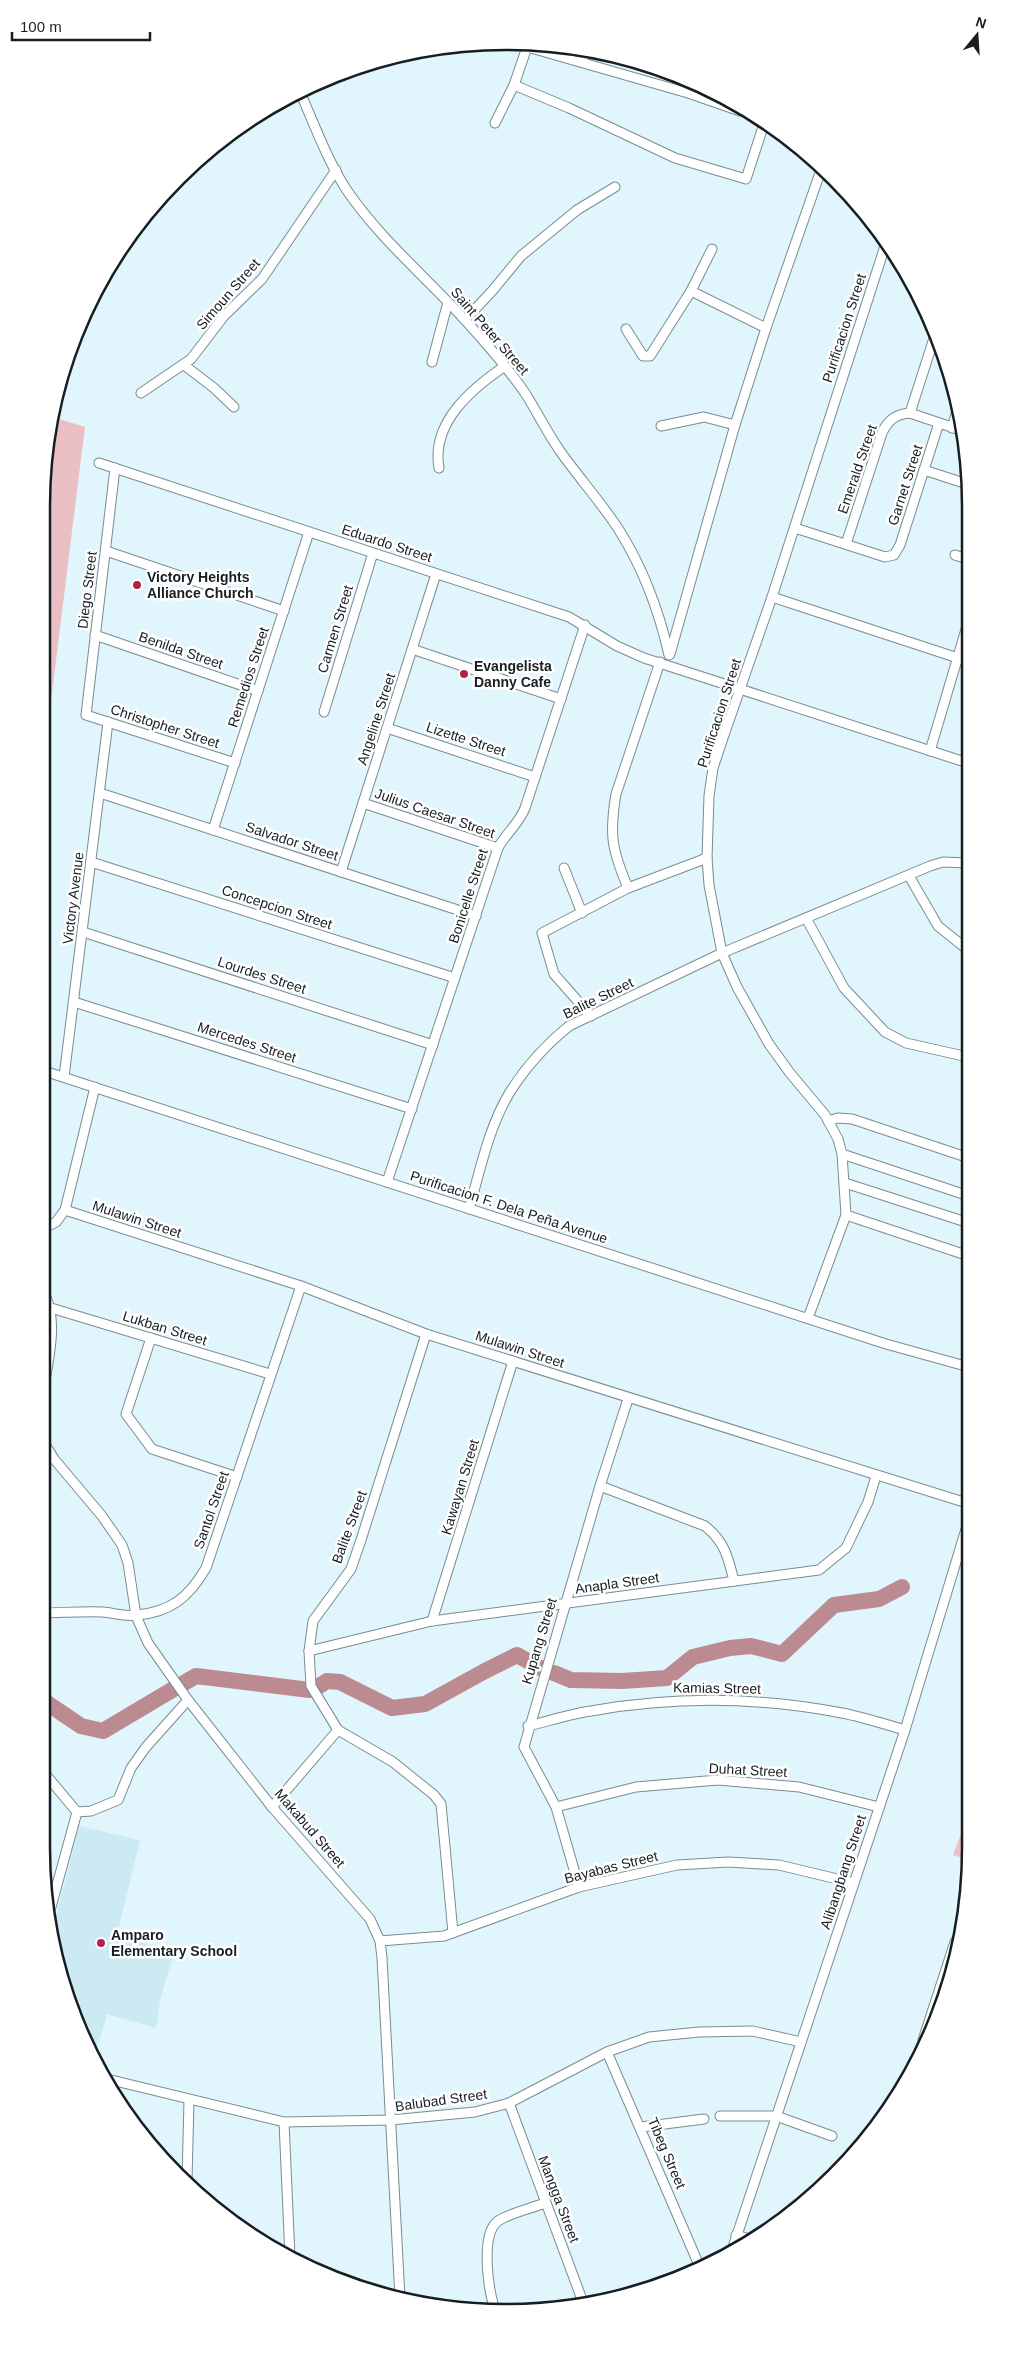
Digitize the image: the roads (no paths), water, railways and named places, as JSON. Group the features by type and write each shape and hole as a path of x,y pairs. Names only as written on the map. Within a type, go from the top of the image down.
{"street":[{"path":"495,123 514,85 526,51"},
{"path":"545,52 689,89 710,98"},
{"path":"582,62 584,57"},
{"path":"514,85 569,108 675,158 746,179 762,129"},
{"name":"Saint Peter Street","path":"303,98 336,170 363,210 505,366 527,397 559,450 618,529 636,560 664,630 671,666"},
{"name":"Simoun Street","path":"141,393 184,365 198,352 224,316 262,278 336,170"},
{"path":"669,655 735,425 766,328 820,176"},
{"path":"465,320 499,284 521,256 577,210 615,187"},
{"path":"626,329 643,356 650,356 691,291 712,249"},
{"name":"Purificacion Street","path":"808,1318 846,1215 842,1154 838,1139 828,1121 769,1044 737,987 722,953 714,918 707,858 709,796 713,768 795,528 884,251"},
{"path":"691,291 766,328"},
{"path":"432,362 448,302"},
{"path":"932,344 910,414 955,429"},
{"path":"184,365 234,406"},
{"path":"439,468 437,455 443,430 475,388 505,366"},
{"name":"Emerald Street","path":"846,544 886,425 893,418 902,414 910,414"},
{"path":"661,426 704,416 735,425"},
{"path":"952,428 954,422"},
{"name":"Garnet Street","path":"846,544 885,557 894,555 900,545 940,423"},
{"name":"Eduardo Street","path":"99,463 569,617 585,624 617,646 660,662 962,761"},
{"name":"Diego Street","path":"86,715 115,468"},
{"path":"924,470 961,482"},
{"path":"795,528 846,544"},
{"name":"Remedios Street","path":"213,830 309,532"},
{"path":"106,551 284,611"},
{"name":"Carmen Street","path":"324,712 373,553"},
{"path":"955,555 962,557"},
{"name":"Angeline Street","path":"341,872 436,574"},
{"path":"772,597 962,659"},
{"name":"Bonicelle Street","path":"388,1182 498,848 522,816 585,624"},
{"name":"Benilda Street","path":"95,635 258,691"},
{"path":"930,751 962,644"},
{"path":"412,649 561,699"},
{"path":"628,888 613,847 611,834 613,811 616,794 660,662"},
{"name":"Christopher Street","path":"86,715 235,763"},
{"name":"Victory Avenue","path":"64,1077 108,722"},
{"name":"Lizette Street","path":"387,728 535,777"},
{"name":"Salvador Street","path":"100,793 476,916"},
{"name":"Julius Caesar Street","path":"363,803 498,848"},
{"path":"591,1016 554,974 542,933 582,914 628,888 707,858"},
{"name":"Concepcion Street","path":"91,862 455,978"},
{"path":"962,863 943,862 909,876 938,926 962,945"},
{"path":"564,868 582,914"},
{"name":"Balite Street","path":"469,1209 487,1148 510,1092 553,1040 569,1026 722,953 909,876"},
{"path":"806,918 844,988 884,1032 906,1043 962,1056"},
{"name":"Lourdes Street","path":"83,932 433,1045"},
{"name":"Mercedes Street","path":"74,1002 412,1109"},
{"name":"Purificacion F. Dela Peña Avenue","path":"50,1073 904,1350 962,1365"},
{"path":"50,1225 56,1222 65,1210 94,1087"},
{"path":"828,1121 838,1118 852,1119 962,1156"},
{"path":"842,1154 962,1194"},
{"path":"845,1183 962,1222"},
{"name":"Mulawin Street","path":"65,1210 301,1286 426,1334 628,1399 962,1502"},
{"path":"846,1215 962,1254"},
{"name":"Santol Street","path":"50,1614 101,1612 136,1616 163,1610 195,1588 206,1568 301,1286"},
{"path":"50,1342 51,1308"},
{"name":"Lukban Street","path":"51,1308 270,1374"},
{"name":"Balite Street","path":"426,1334 351,1569 313,1621 310,1651 311,1686 338,1730 393,1762 434,1795 441,1804 453,1933"},
{"path":"151,1338 126,1414 152,1449 237,1477"},
{"name":"Kawayan Street","path":"432,1621 513,1361"},
{"name":"Kupang Street","path":"578,1887 556,1807 524,1747 528,1726 628,1399"},
{"name":"Makabud Street","path":"50,1451 54,1459 102,1516 122,1545 128,1563 136,1616 148,1643 188,1700 272,1807 370,1920 380,1941 400,2291"},
{"name":"Anapla Street","path":"310,1651 432,1621 819,1570 846,1548 868,1502 876,1476"},
{"path":"600,1486 705,1526 717,1536 728,1555 734,1581"},
{"name":"Alibangbang Street","path":"734,2243 905,1730 962,1542"},
{"name":"Kamias Street","path":"528,1726 599,1709 653,1702 717,1699 780,1703 843,1713 905,1730"},
{"path":"77,1812 91,1811 118,1800 131,1768 146,1747 188,1700"},
{"path":"272,1807 338,1730"},
{"path":"50,1780 77,1812"},
{"name":"Duhat Street","path":"556,1807 636,1787 718,1780 799,1787 879,1807"},
{"path":"53,1900 77,1812"},
{"name":"Bayabas Street","path":"380,1941 444,1936 578,1887 677,1865 728,1862 779,1866 854,1883"},
{"name":"Balubad Street","path":"114,2081 189,2101 284,2122 391,2120 475,2112 508,2103 607,2052 649,2037 699,2032 753,2031 801,2042"},
{"name":"Tibeg Street","path":"607,2052 698,2262"},
{"path":"188,2174 189,2101"},
{"name":"Mangga Street","path":"508,2103 581,2297"},
{"path":"720,2116 776,2116 832,2136"},
{"path":"641,2127 704,2119"},
{"path":"284,2122 290,2249"},
{"path":"494,2304 488,2273 488,2237 491,2228 498,2221 545,2203"},
{"path":"736,2235 743,2237"}],"waterway":[{"path":"554,1673 571,1680 622,1681 667,1678 693,1657 730,1648 751,1646 782,1654 834,1605 879,1599 902,1587"},
{"path":"316,1688 327,1681 340,1682 392,1708 425,1704 517,1655 540,1668"},
{"path":"184,1683 196,1676 310,1690"},
{"path":"50,1705 81,1726 103,1731 177,1687"}],"place":[{"name":"Victory Heights Alliance Church","path":"137,585"},
{"name":"Evangelista Danny Cafe","path":"464,674"},
{"name":"Amparo Elementary School","path":"101,1943"}]}
